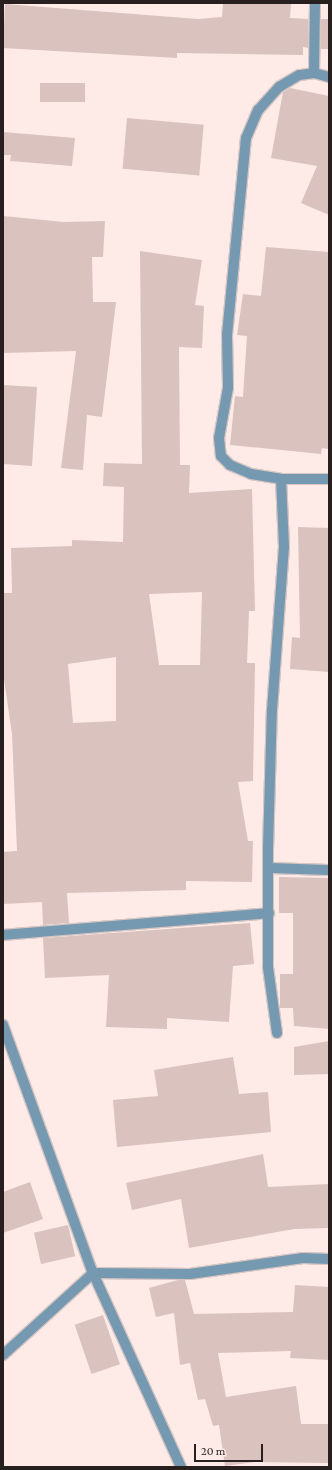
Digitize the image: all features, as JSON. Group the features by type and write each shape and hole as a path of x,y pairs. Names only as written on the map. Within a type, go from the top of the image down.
{"street":[{"path":"314,74 315,3"},
{"path":"329,76 314,74 299,76 279,87 258,110 246,138 227,334 228,388 220,425 221,456 230,465 251,474 281,479 329,479"},
{"path":"277,1033 268,967 272,710 284,547 281,479"},
{"path":"269,868 329,870"},
{"path":"3,935 269,913"},
{"path":"3,1025 93,1273 181,1467"},
{"path":"3,1355 93,1273 190,1274 302,1258 329,1259"}],"building":[{"path":"223,3 291,3 290,18 308,19 308,48 303,47 303,55 177,53 177,58 3,48 5,4 198,19 222,17"},
{"path":"321,19 329,19 329,49 321,49"},
{"path":"40,83 85,83 85,102 40,102"},
{"path":"290,88 329,96 329,215 301,203 317,166 271,158 283,92"},
{"path":"127,118 204,125 199,176 123,169"},
{"path":"3,132 75,138 72,166 10,161 11,155 3,155"},
{"path":"3,216 64,222 105,221 103,257 92,257 93,302 116,302 102,417 87,415 83,470 61,468 76,351 3,353"},
{"path":"266,247 329,252 329,449 322,448 321,454 230,445 235,396 243,397 247,336 237,335 243,294 261,296"},
{"path":"140,251 202,260 195,305 204,306 202,348 179,347 180,465 190,465 189,493 252,489 255,611 249,611 247,663 255,663 253,781 238,782 248,841 253,841 252,882 186,881 186,890 67,893 69,923 43,925 42,902 3,904 3,852 17,851 12,734 3,672 3,593 12,593 11,548 72,546 72,540 123,542 124,487 103,486 104,463 142,464","holes":["202,592 200,665 159,665 149,594","116,657 116,721 73,723 68,664"]},
{"path":"3,385 37,387 32,466 3,464"},
{"path":"298,527 329,528 329,672 290,669 292,637 300,638"},
{"path":"279,877 329,878 329,1029 294,1026 293,1008 280,1008 280,974 293,974 293,913 279,913"},
{"path":"250,923 254,964 233,966 229,1022 167,1018 167,1029 106,1027 109,975 45,978 43,938"},
{"path":"329,1041 329,1074 294,1075 294,1047"},
{"path":"233,1057 239,1094 268,1092 271,1132 117,1147 113,1100 158,1096 154,1070"},
{"path":"263,1154 268,1187 329,1184 329,1228 294,1229 189,1248 181,1199 132,1210 126,1183"},
{"path":"30,1182 43,1219 3,1233 3,1192"},
{"path":"68,1225 75,1256 41,1264 34,1233"},
{"path":"178,1280 185,1280 194,1314 293,1312 295,1285 329,1287 329,1360 290,1358 291,1351 218,1353 226,1397 296,1386 301,1424 329,1424 329,1463 255,1462 225,1466 219,1425 213,1426 205,1399 198,1400 190,1363 180,1365 174,1313 156,1317 149,1288"},
{"path":"103,1315 120,1364 92,1374 75,1325"}]}
